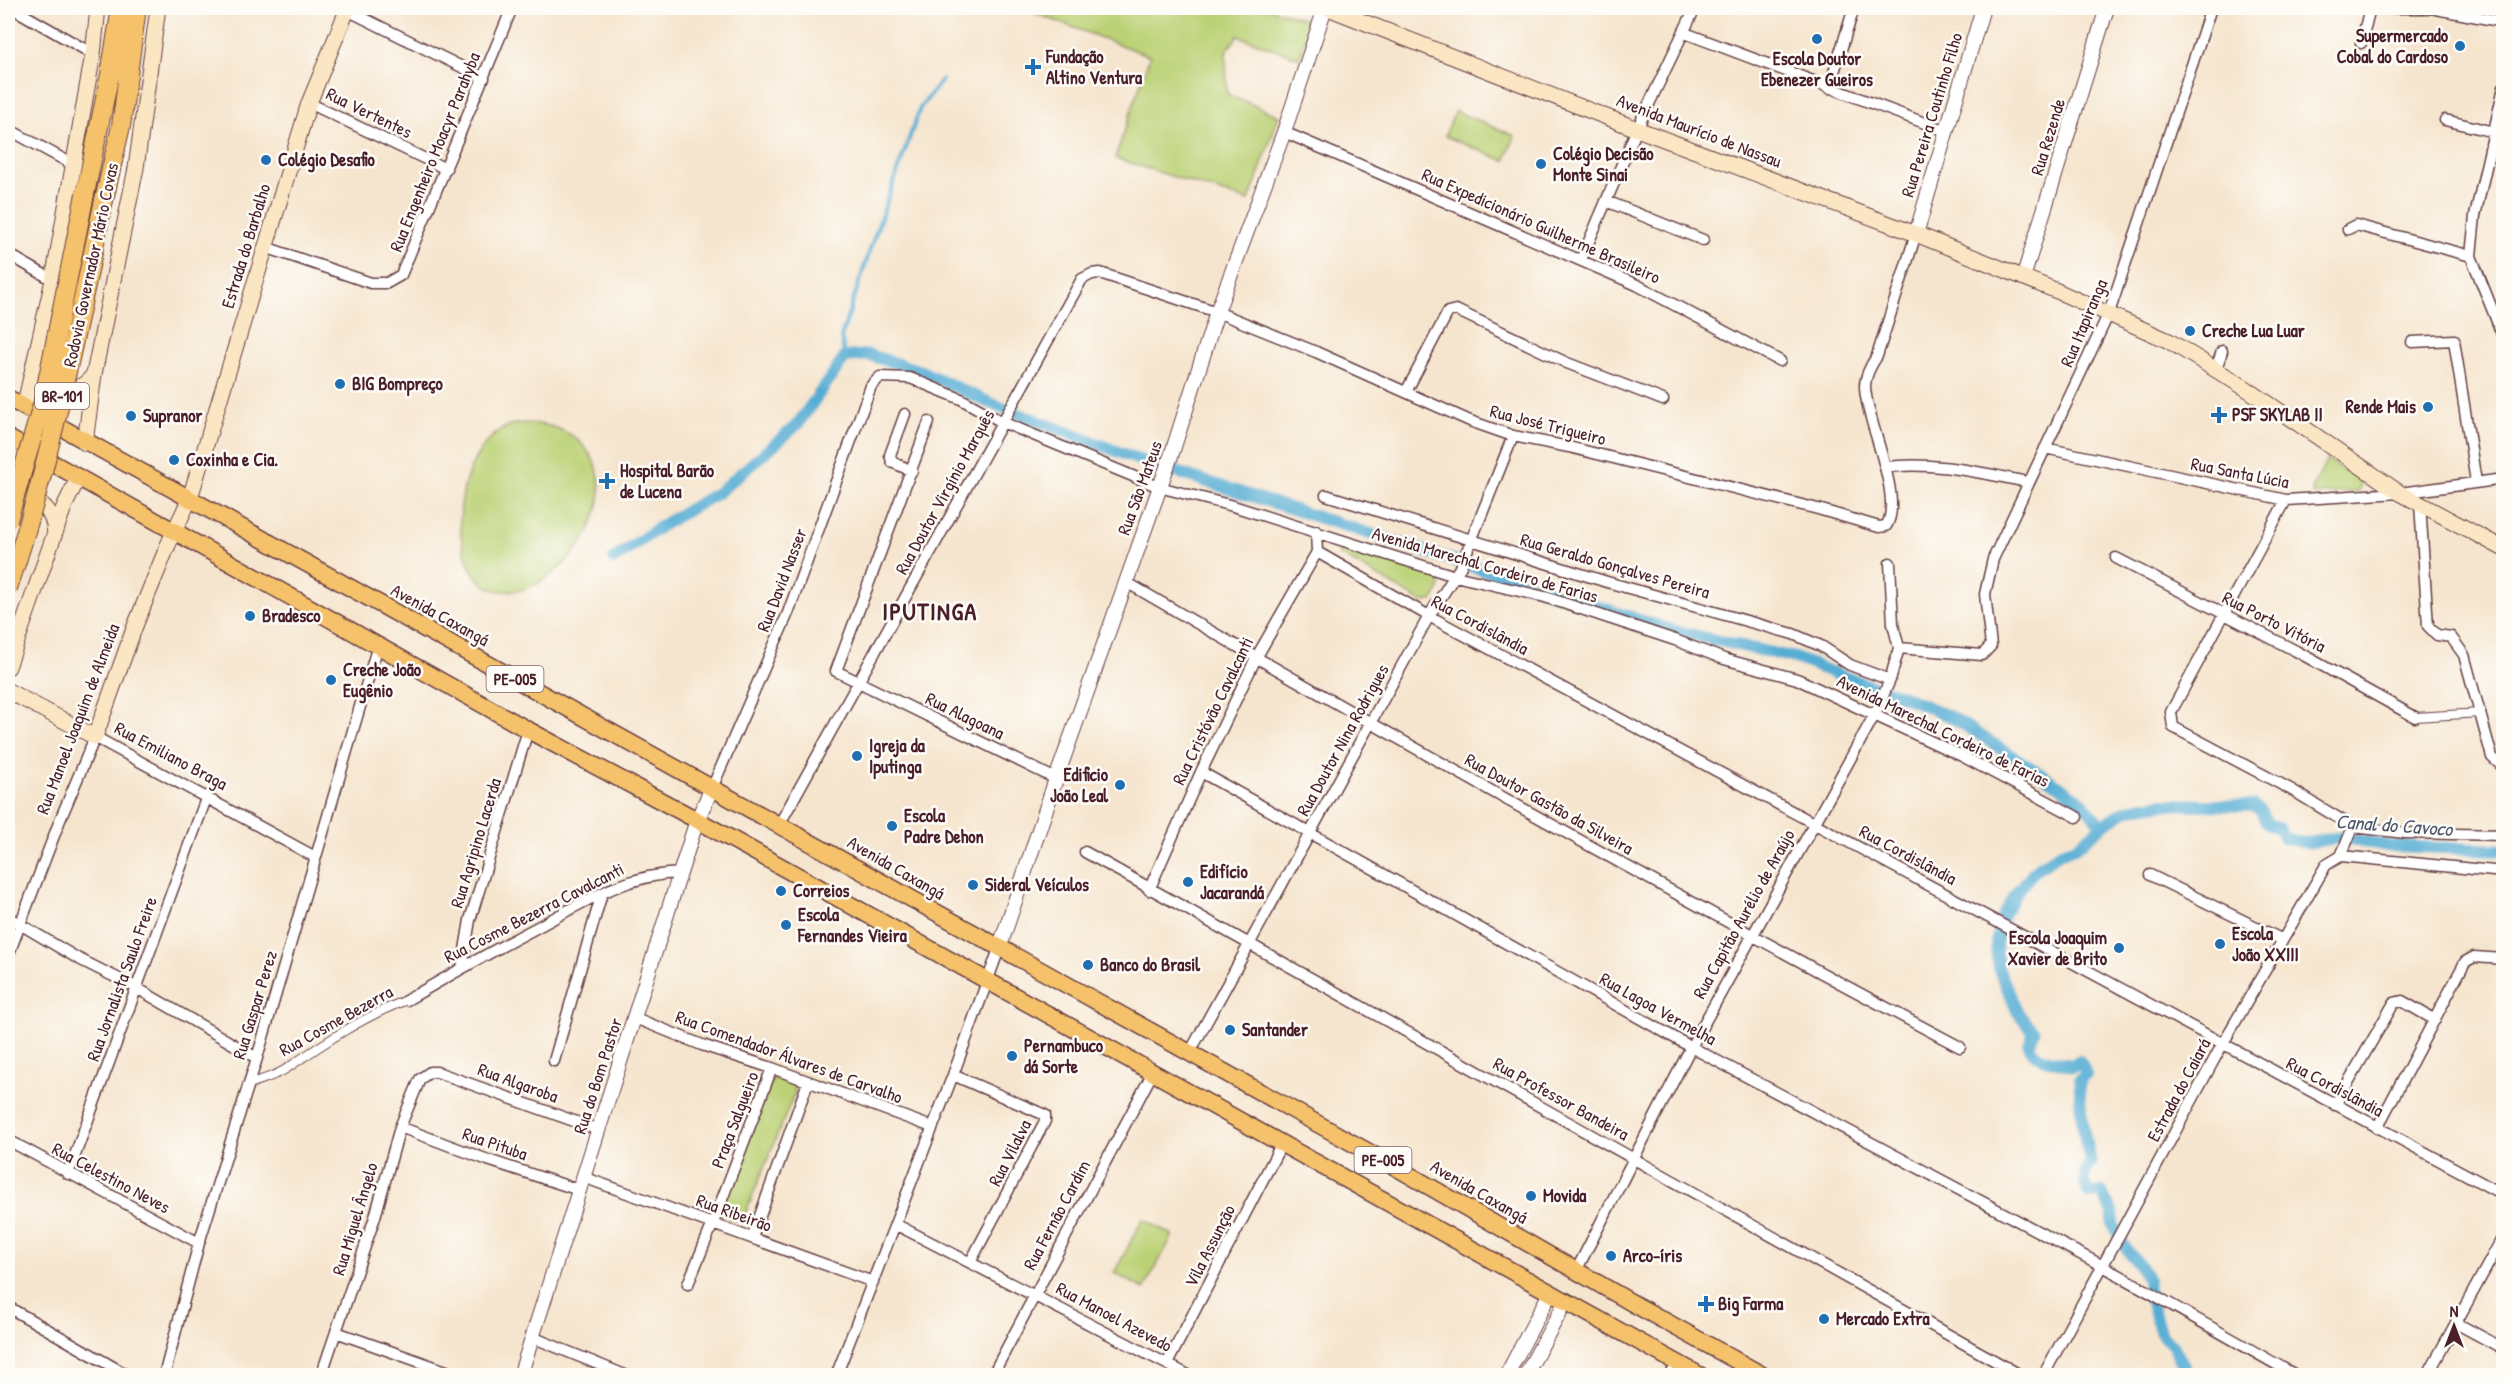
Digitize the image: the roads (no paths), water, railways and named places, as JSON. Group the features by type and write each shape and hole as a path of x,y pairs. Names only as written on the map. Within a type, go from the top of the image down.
{"highway":[{"name":"Rodovia Governador Mário Covas","path":"8,520 43,402 110,74 121,8"},
{"name":"Rodovia Governador Mário Covas","path":"8,588 44,470 121,126 137,8"}],"main road":[{"path":"24,408 53,280 99,8"},
{"path":"85,442 94,374 136,168 158,8"},
{"name":"Estrada do Barbalho","path":"190,498 309,103 344,8"},
{"name":"Avenida Maurício de Nassau","path":"1327,8 1637,129 1916,234 2057,291 2169,340 2400,493 2504,549"},
{"path":"35,358 37,370 43,380 53,387 64,390 76,389 87,383 94,374"},
{"name":"Avenida Caxangá","path":"8,398 1392,1165 1764,1376"},
{"path":"8,473 12,440"},
{"name":"PE-005","path":"12,440 528,730 697,820 1566,1301 1674,1369 1701,1376"},
{"path":"8,668 55,533 78,478"},
{"path":"8,500 30,497 40,502 49,510 54,521 55,533"},
{"name":"Rua Manoel Joaquim de Almeida","path":"95,737 135,627 173,532 190,498"},
{"name":"Rua Emiliano Braga","path":"8,691 95,737"}],"street":[{"path":"12,8 93,54"},
{"path":"344,8 484,78"},
{"name":"Rua Engenheiro Moacyr Parahyba","path":"265,248 371,283 387,283 395,280 406,268 512,8"},
{"name":"Rua São Mateus","path":"836,1376 953,1075 999,949 1056,779 1172,453 1217,312 1327,8"},
{"path":"1581,260 1637,129 1695,8"},
{"path":"1829,88 1854,8"},
{"name":"Rua Pereira Coutinho Filho","path":"1916,234 1983,8"},
{"name":"Rua Rezende","path":"2023,278 2107,8"},
{"name":"Rua Itapiranga","path":"1899,648 1982,655 1991,646 1985,594 1993,559 2109,313 2211,8"},
{"path":"2361,44 2368,8 2431,8 2504,21"},
{"path":"1685,33 1946,131"},
{"path":"2504,87 2475,216 2471,256 2504,339"},
{"name":"Rua Vertentes","path":"309,103 446,169"},
{"path":"2445,120 2494,132"},
{"path":"8,129 72,164"},
{"name":"Rua Expedicionário Guilherme Brasileiro","path":"1284,132 1637,285 1780,361"},
{"path":"1606,201 1703,240"},
{"path":"2348,229 2356,225 2471,256"},
{"path":"1916,234 1877,356 1865,384 1867,400 1886,467 1910,464 1942,466 2028,482"},
{"path":"8,254 53,280"},
{"name":"Rua José Trigueiro","path":"1092,274 1100,273 1217,312 1470,421 1513,436 1569,447 1818,509 1879,527 1886,526 1890,519 1886,467"},
{"name":"Rua Doutor Virgínio Marquês","path":"779,825 1016,398 1022,379 1082,279 1092,274"},
{"path":"1406,392 1448,312 1456,310 1567,363 1664,400"},
{"path":"2412,342 2454,340 2476,482"},
{"path":"2216,369 2222,351"},
{"name":"Avenida Marechal Cordeiro de Farias","path":"874,380 887,375 910,378 1159,487 1545,597 1675,640 1724,659 1797,679 1876,711 2077,818"},
{"name":"Rua David Nasser","path":"712,788 788,613 874,380"},
{"path":"905,414 890,455 892,462 912,471 929,422"},
{"name":"Rua Doutor Nina Rodrigues","path":"1189,1054 1429,616 1458,571 1513,436"},
{"name":"Rua Santa Lúcia","path":"2045,448 2286,500 2400,493 2504,478"},
{"name":"Rua Alagoana","path":"912,471 836,671 1056,779"},
{"name":"Rua Geraldo Gonçalves Pereira","path":"1326,495 1470,544 1793,634 1821,646 1850,665 1889,682"},
{"path":"2286,500 2171,712 2173,727 2292,790 2352,829 2404,833 2504,835"},
{"path":"2420,504 2428,627 2437,635 2451,637 2464,655 2492,757 2504,768"},
{"path":"1316,531 1317,552"},
{"name":"Rua Cordislândia","path":"1317,552 1429,616 2504,1195"},
{"name":"Rua Cristóvão Cavalcanti","path":"1149,890 1201,772 1256,657 1317,552"},
{"name":"Rua Porto Vitória","path":"2116,558 2296,651 2415,717"},
{"name":"Rua Capitão Aurélio de Araújo","path":"1576,1271 1691,1047 1876,711 1889,682 1899,648 1893,624 1890,563"},
{"name":"Rua Doutor Gastão da Silveira","path":"1126,582 1370,723 1751,936 1960,1047"},
{"name":"Rua Gaspar Perez","path":"164,1376 199,1244 257,1058 378,645"},
{"path":"2415,717 2481,712"},
{"name":"Rua Agripino Lacerda","path":"462,968 470,920 528,730"},
{"name":"Rua Emiliano Braga","path":"95,737 207,796 315,857"},
{"name":"Rua Manoel Joaquim de Almeida","path":"8,956 95,737"},
{"name":"Rua Lagoa Vermelha","path":"1201,772 1691,1047 2103,1266 2297,1376"},
{"name":"Rua do Bom Pastor","path":"520,1376 697,820 712,788"},
{"name":"Rua Jornalista Saulo Freire","path":"68,1174 207,796"},
{"name":"Estrada do Caiará","path":"2043,1376 2222,1044 2326,865 2342,854 2352,829"},
{"name":"Rua Professor Bandeira","path":"1085,852 1149,890 2022,1376"},
{"path":"2342,854 2504,872"},
{"name":"Rua Cosme Bezerra Cavalcanti","path":"407,1000 602,892 642,877 681,873"},
{"path":"2150,875 2282,939"},
{"path":"554,1061 602,892"},
{"path":"8,917 257,1058"},
{"path":"2377,1128 2465,962 2474,957 2504,960"},
{"name":"Rua Cosme Bezerra","path":"248,1085 287,1069 301,1057 386,1008 407,1000"},
{"path":"2335,1105 2394,1003 2402,1001 2435,1020"},
{"name":"Rua Comendador Álvares de Carvalho","path":"635,1018 702,1045 772,1068 932,1127"},
{"name":"Praça Salgueiro","path":"688,1284 772,1068"},
{"name":"Rua Algaroba","path":"424,1075 437,1072 599,1130"},
{"name":"Rua Fernão Cardim","path":"992,1376 1033,1293 1153,1072"},
{"name":"Rua Miguel Ângelo","path":"321,1376 375,1217 400,1127 424,1075"},
{"name":"Rua Vilalva","path":"953,1075 1045,1115 1040,1131 971,1261"},
{"path":"752,1238 808,1082"},
{"name":"Rua Pituba","path":"400,1127 488,1160 581,1184"},
{"name":"Rua Celestino Neves","path":"8,1140 199,1244"},
{"name":"Vila Assunção","path":"1167,1364 1282,1143"},
{"name":"Rua Ribeirão","path":"581,1184 713,1223 873,1282"},
{"name":"Rua Manoel Azevedo","path":"895,1224 971,1261 1190,1376"},
{"path":"2427,1376 2504,1235"},
{"path":"1506,1376 1551,1293"},
{"path":"1525,1376 1566,1301"},
{"path":"8,1307 129,1376"},
{"path":"2456,1323 2504,1348"},
{"path":"336,1332 460,1376"},
{"path":"532,1338 627,1376"}],"waterway":[{"path":"845,357 841,337 877,229 920,108 942,80"},
{"path":"614,559 661,526 719,492 797,425 845,357 869,355 921,371 990,403 1145,462 1671,630 1795,658 1905,697 1953,718 2061,787 2083,803 2102,826"},
{"name":"Canal do Cavoco","path":"2189,1376 2173,1346 2161,1334 2149,1297 2148,1280 2126,1249 2113,1225 2113,1212 2101,1192 2089,1194 2086,1186 2084,1178 2091,1163 2082,1122 2080,1079 2087,1074 2080,1061 2073,1066 2047,1060 2032,1051 2029,1045 2034,1032 2018,1013 1998,968 1996,943 2003,915 2016,893 2036,869 2062,852 2077,847 2125,811 2158,804 2253,806 2260,810 2268,825 2278,827 2284,838 2307,843 2341,837 2388,846 2504,850"}],"place":[{"name":"Escola Doutor Ebenezer Gueiros","path":"1817,39"},
{"name":"Supermercado Cobal do Cardoso","path":"2460,46"},
{"name":"Fundação Altino Ventura","path":"1033,67"},
{"name":"Colégio Desafio","path":"266,160"},
{"name":"Colégio Decisão Monte Sinai","path":"1541,164"},
{"name":"Creche Lua Luar","path":"2190,331"},
{"name":"BIG Bompreço","path":"340,384"},
{"name":"Rende Mais","path":"2428,407"},
{"name":"PSF SKYLAB II","path":"2219,415"},
{"name":"Supranor","path":"131,416"},
{"name":"Coxinha e Cia.","path":"174,460"},
{"name":"Hospital Barão de Lucena","path":"607,481"},
{"name":"Bradesco","path":"250,616"},
{"name":"Creche João Eugênio","path":"331,680"},
{"name":"Igreja da Iputinga","path":"857,756"},
{"name":"Edificio João Leal","path":"1120,785"},
{"name":"Escola Padre Dehon","path":"892,826"},
{"name":"Edifício Jacarandá","path":"1188,882"},
{"name":"Sideral Veículos","path":"973,885"},
{"name":"Correios","path":"781,891"},
{"name":"Escola Fernandes Vieira","path":"786,925"},
{"name":"Escola João XXIII","path":"2220,944"},
{"name":"Escola Joaquim Xavier de Brito","path":"2119,948"},
{"name":"Banco do Brasil","path":"1088,965"},
{"name":"Santander","path":"1230,1030"},
{"name":"Pernambuco dá Sorte","path":"1012,1056"},
{"name":"Movida","path":"1531,1196"},
{"name":"Arco-íris","path":"1611,1256"},
{"name":"Big Farma","path":"1706,1304"},
{"name":"Mercado Extra","path":"1824,1319"}],"district":[{"name":"IPUTINGA","path":"930,612"}]}
